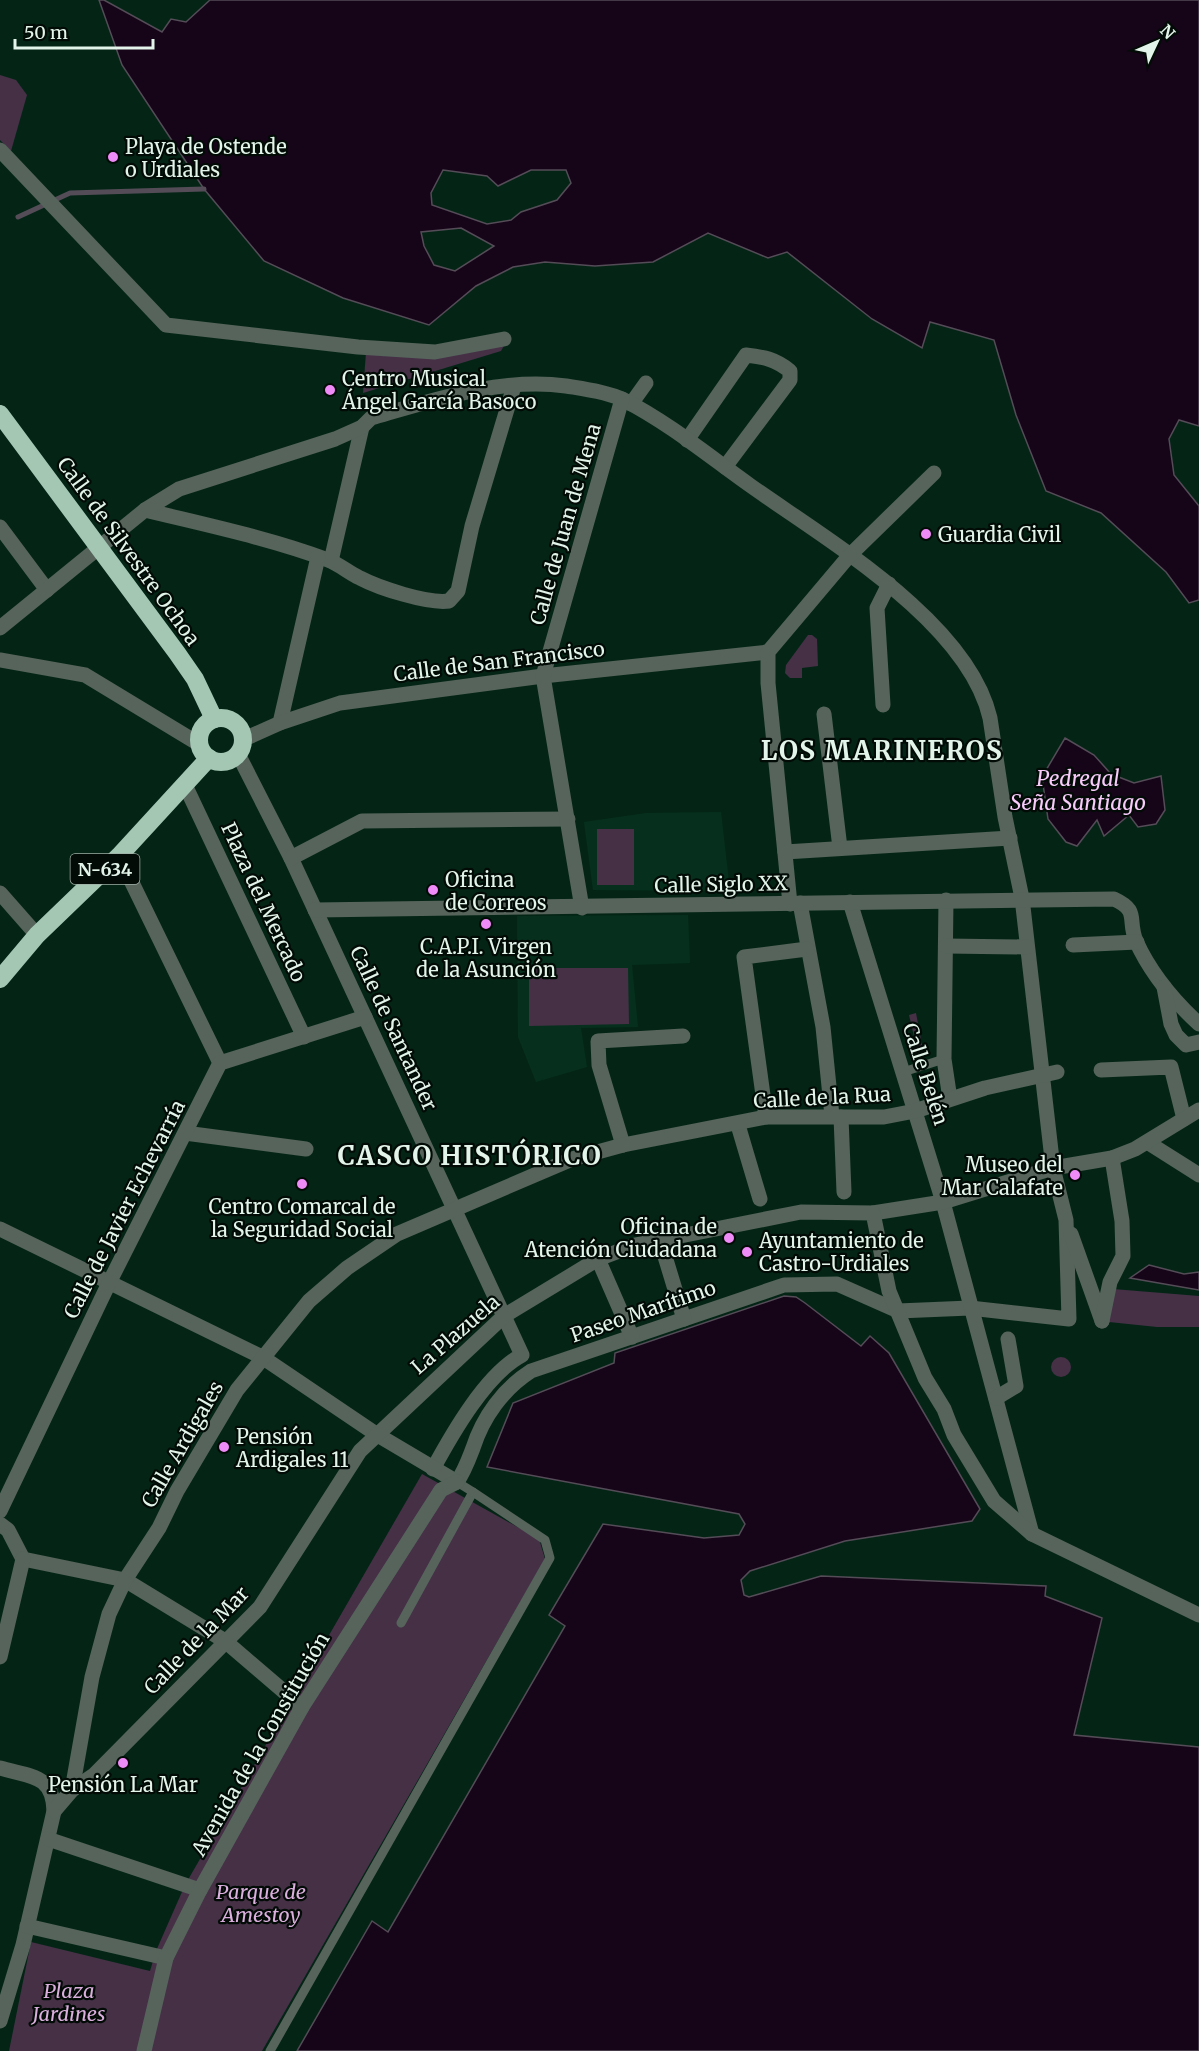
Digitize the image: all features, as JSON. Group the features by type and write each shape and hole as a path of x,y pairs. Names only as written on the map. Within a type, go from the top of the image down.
{"highway":[{"name":"Calle de Silvestre Ochoa","path":"0,414 195,679 214,719"},
{"path":"204,751 221,762 240,747 242,734 234,722 214,719"},
{"name":"N-634","path":"0,979 37,935 119,855 185,785 204,751 204,726 214,719"}],"street":[{"path":"0,150 166,325 358,347 435,352 504,339"},
{"path":"687,440 746,355 768,357 781,364 790,371 790,380 725,467"},
{"name":"Calle de Juan de Mena","path":"582,908 543,676 626,401 646,383"},
{"path":"145,510 254,537 324,559 360,579 438,601 449,601 454,596 472,526 514,386"},
{"path":"0,627 145,510 179,489 335,439 362,427 371,418 458,393 514,386 565,386 626,401 687,440 889,584 951,645 982,694 990,718 1050,1074 1053,1168 1066,1220 1102,1321 1110,1282 1123,1256 1122,1221 1112,1158"},
{"path":"280,723 362,427"},
{"path":"844,1192 837,1116 823,1027 785,852 768,683 768,652 849,556 934,473"},
{"path":"0,527 47,590"},
{"path":"883,705 877,608 889,584"},
{"name":"Calle de San Francisco","path":"240,747 280,723 340,703 543,676 768,652"},
{"path":"0,660 85,675 204,751"},
{"path":"824,714 840,848"},
{"name":"Calle de Santander","path":"240,747 522,1355 512,1360 488,1386 453,1434 433,1469"},
{"name":"Plaza del Mercado","path":"185,785 304,1037"},
{"path":"291,858 362,821 568,819"},
{"path":"785,852 1010,838"},
{"path":"119,855 220,1063 365,1017"},
{"path":"0,893 37,935"},
{"name":"Calle Siglo XX","path":"315,910 582,908 1022,898 1114,899 1126,905 1133,914 1132,928 1137,942"},
{"path":"946,900 944,1059 950,1099"},
{"name":"Calle Belén","path":"850,902 943,1202 1032,1534"},
{"path":"1073,945 1137,942 1164,987 1199,1024"},
{"path":"946,946 1027,948"},
{"path":"766,1117 744,957 807,949"},
{"path":"1164,987 1176,1035 1186,1045 1199,1042"},
{"path":"623,1145 599,1065 598,1041 683,1036"},
{"name":"Calle de Javier Echevarría","path":"0,1510 109,1283 220,1063"},
{"path":"1101,1070 1171,1066 1184,1119"},
{"name":"Calle de la Rua","path":"455,1208 572,1159 623,1145 738,1125 766,1117 884,1117 915,1112 985,1088 1050,1074"},
{"name":"La Plazuela","path":"376,1434 504,1316 598,1259 635,1245 765,1216 845,1211 873,1214 943,1202 1053,1168 1112,1158 1147,1142 1199,1110"},
{"path":"738,1125 760,1199"},
{"path":"185,1133 306,1149"},
{"path":"1147,1142 1199,1175"},
{"name":"Calle Ardigales","path":"72,1790 92,1677 109,1614 125,1580 159,1528 215,1423 262,1357 309,1301 347,1268 397,1234 455,1208"},
{"path":"873,1214 889,1291 924,1378 944,1409 954,1435 994,1501 1032,1534 1199,1615"},
{"path":"898,1311 970,1308 1069,1319 1066,1220"},
{"path":"0,1229 262,1357 376,1434 457,1482"},
{"path":"660,1240 684,1319"},
{"path":"598,1259 632,1337"},
{"name":"Paseo Marítimo","path":"457,1482 469,1464 472,1449 487,1416 517,1380 531,1371 784,1285 837,1284 898,1311"},
{"path":"996,1398 1016,1386 1008,1339"},
{"name":"Calle de la Mar","path":"54,1811 72,1790 94,1775 260,1607 360,1451 376,1434"},
{"name":"Avenida de la Constitución","path":"144,2051 166,1958 200,1890 302,1707 441,1490 457,1482"},
{"path":"0,1524 13,1537 23,1559 0,1657"},
{"path":"23,1559 125,1580 225,1641 302,1707"},
{"path":"0,1768 43,1781 54,1794 54,1811 48,1839 27,1926 0,2021"},
{"path":"48,1839 200,1890"},
{"path":"27,1926 166,1958"}],"lane":[{"path":"903,1072 944,1059"},
{"path":"270,2051 550,1558 545,1540 457,1482"},
{"path":"401,1623 473,1492"}],"shaded area":[{"path":"721,812 730,891 593,890 584,822 646,813"},
{"path":"688,915 690,963 632,965 638,1027 581,1028 587,1067 536,1082 518,1037 517,916"}],"green space":[{"path":"0,75 16,80 27,95 11,151 0,140"},
{"path":"505,344 501,351 363,393 366,352"},
{"path":"808,635 817,639 818,666 802,668 802,678 790,678 785,673 786,665"},
{"path":"597,829 634,829 634,885 597,885"},
{"path":"529,968 628,968 629,1024 529,1026"},
{"path":"916,1013 924,1055 919,1058 909,1015"},
{"path":"1113,1289 1199,1296 1199,1327 1157,1327 1109,1322"},
{"path":"1061,1357 1068,1360 1071,1367 1068,1374 1061,1377 1054,1374 1051,1367 1054,1360"},
{"name":"Parque de Amestoy","path":"422,1474 539,1539 545,1559 262,2051 9,2051 31,1942 150,1971 156,1951 185,1885"}],"water":[{"path":"99,0 104,0 162,32 171,19 186,22 210,0 1199,0 1199,426 1179,420 1169,439 1174,475 1199,506 1199,600 1189,603 1166,572 1101,513 1046,491 1016,415 994,340 930,322 922,348 872,319 787,252 768,258 708,233 653,262 595,266 545,262 513,267 476,286 429,325 343,298 264,261 204,189 122,65","holes":["443,170 487,176 498,186 531,170 566,170 571,183 557,200 521,212 511,220 487,224 432,205 431,193","461,228 494,246 455,271 434,265 424,246 421,232"]},
{"name":"Pedregal Seña Santiago","path":"1065,738 1094,755 1111,774 1134,783 1161,776 1165,810 1156,824 1138,827 1129,815 1104,836 1097,820 1077,846 1066,842 1048,819 1042,777"},
{"path":"1149,1265 1184,1274 1199,1272 1199,1290 1130,1278"},
{"path":"784,1296 796,1297 861,1346 870,1336 889,1353 980,1509 972,1521 845,1541 750,1571 741,1580 744,1595 749,1597 821,1576 1046,1586 1045,1596 1102,1618 1074,1735 1199,1747 1199,2051 297,2051 372,1921 388,1932 565,1626 549,1615 603,1524 704,1538 739,1535 745,1524 739,1514 487,1467 513,1403 614,1363 615,1353"}],"waterway":[{"path":"18,217 70,193 204,189"}],"place":[{"name":"Playa de Ostende o Urdiales","path":"113,157"},
{"name":"Centro Musical Ángel García Basoco","path":"330,390"},
{"name":"Guardia Civil","path":"926,534"},
{"name":"Oficina de Correos","path":"433,890"},
{"name":"C.A.P.I. Virgen de la Asunción","path":"486,924"},
{"name":"Museo del Mar Calafate","path":"1075,1175"},
{"name":"Centro Comarcal de la Seguridad Social","path":"302,1184"},
{"name":"Oficina de Atención Ciudadana","path":"729,1238"},
{"name":"Ayuntamiento de Castro-Urdiales","path":"747,1252"},
{"name":"Pensión Ardigales 11","path":"224,1447"},
{"name":"Pensión La Mar","path":"123,1763"}],"district":[{"name":"LOS MARINEROS","path":"882,750"},
{"name":"CASCO HISTÓRICO","path":"470,1155"}],"park label":[{"name":"Plaza Jardines","path":"69,2002"}]}
